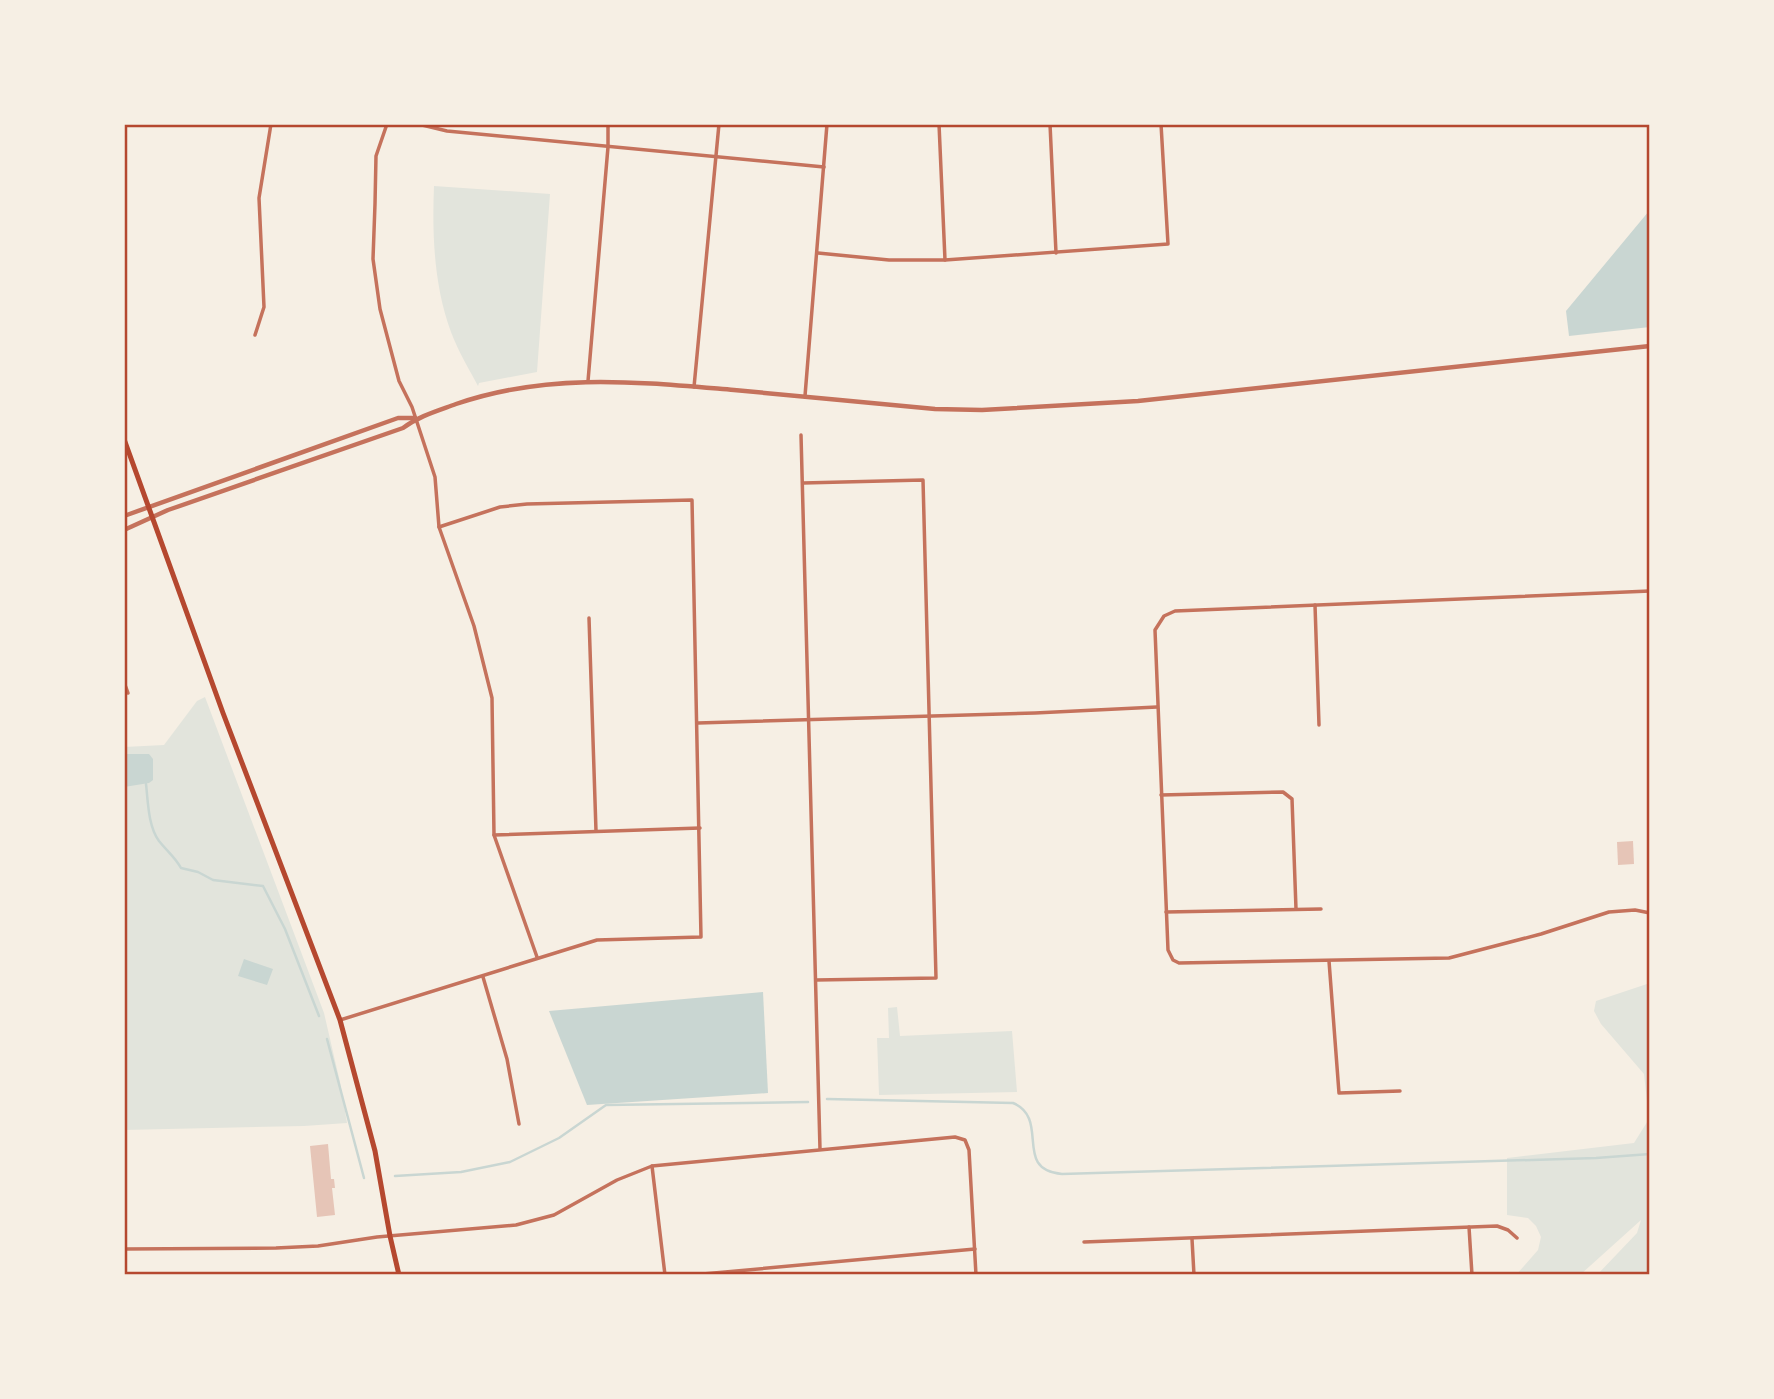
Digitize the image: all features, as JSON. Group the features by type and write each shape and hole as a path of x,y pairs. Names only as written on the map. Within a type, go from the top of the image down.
{"main road":[{"path":"124,439 218,701 340,1020 375,1152 399,1275"}],"street":[{"path":"255,335 264,307 258,198 271,124"},
{"path":"387,124 376,156 373,259 380,309 399,381 416,418 435,477 439,527 474,626 492,698 494,835 537,957"},
{"path":"418,124 447,131 824,167"},
{"path":"589,381 608,124"},
{"path":"694,387 719,124"},
{"path":"805,396 827,124"},
{"path":"939,124 945,260"},
{"path":"1050,124 1056,253"},
{"path":"818,253 889,260 945,260 1168,244 1161,124"},
{"path":"124,530 403,428 416,418 468,400 561,382 694,387 950,410 1089,405 1650,346"},
{"path":"124,516 398,418 416,418"},
{"path":"801,435 820,1149"},
{"path":"337,440 340,450"},
{"path":"803,483 923,480 931,716 936,978 816,980"},
{"path":"216,483 220,493"},
{"path":"340,1020 597,940 701,937 692,500 527,504 500,507 439,527"},
{"path":"1650,591 1175,611 1164,616 1157,623 1155,630 1168,950 1173,960 1185,964 1460,956 1609,912 1635,910 1650,913"},
{"path":"1315,605 1319,725"},
{"path":"589,618 597,831"},
{"path":"124,682 128,693"},
{"path":"697,723 1157,707"},
{"path":"1161,795 1283,792 1292,799 1296,909"},
{"path":"494,835 700,828"},
{"path":"1166,912 1321,909"},
{"path":"1329,961 1339,1093 1400,1091"},
{"path":"483,976 507,1059 519,1124"},
{"path":"124,1249 318,1246 390,1236 529,1223 554,1215 617,1180 652,1166 955,1137 965,1140 970,1150 976,1275"},
{"path":"652,1166 665,1275"},
{"path":"1084,1242 1497,1226 1508,1230 1517,1238"},
{"path":"1469,1227 1472,1275"},
{"path":"1192,1239 1194,1275"},
{"path":"692,1275 975,1249"}],"shaded area":[{"path":"434,186 550,194 537,372 479,383 478,386 454,339 441,297 434,242"},
{"path":"1650,204 1650,327 1569,336 1566,311 1649,211"},
{"path":"205,697 324,1013 347,1123 124,1130 124,747 164,745 197,701"},
{"path":"124,754 149,754 153,759 153,780 124,787"},
{"path":"244,959 273,969 267,985 238,976"},
{"path":"1650,983 1650,1275 1597,1275 1637,1233 1641,1220 1580,1275 1516,1275 1538,1250 1541,1237 1528,1218 1507,1215 1507,1158 1634,1143 1649,1119 1644,1074 1601,1024 1594,1011 1596,1001"},
{"path":"763,992 768,1093 587,1105 549,1011"},
{"path":"897,1007 900,1036 1012,1031 1017,1092 879,1095 877,1038 889,1038 888,1008"}],"building":[{"path":"1633,841 1634,864 1618,865 1617,842"},
{"path":"328,1144 331,1179 334,1179 335,1188 332,1188 335,1215 317,1217 310,1146"}],"waterway":[{"path":"146,784 155,835 181,868 198,872 213,880 263,886 285,929 319,1016"},
{"path":"327,1039 364,1178"},
{"path":"827,1099 1013,1103 1024,1110 1030,1120 1039,1163 1047,1170 1062,1174 1596,1158 1650,1154"},
{"path":"395,1176 461,1172 510,1162 559,1138 606,1105 808,1102"}]}
